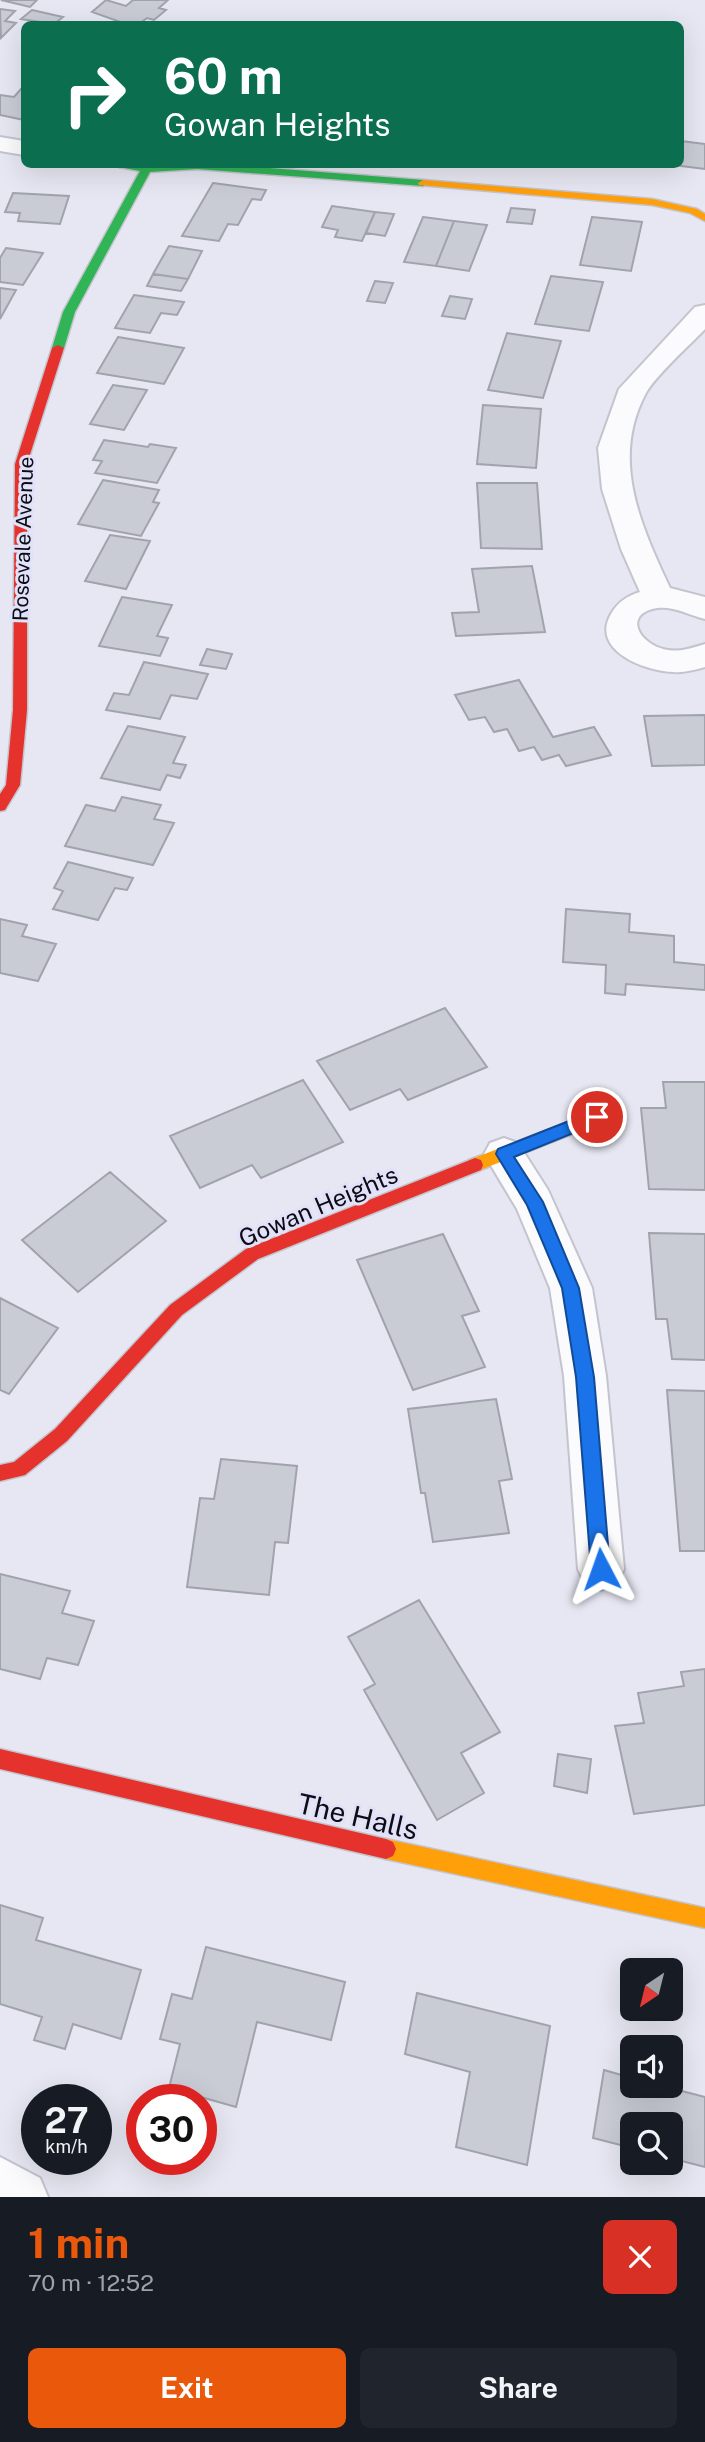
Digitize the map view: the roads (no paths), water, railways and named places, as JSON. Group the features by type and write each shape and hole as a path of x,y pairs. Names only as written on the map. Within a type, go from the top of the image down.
{"street":[{"path":"0,144 21,148"},
{"path":"141,168 163,168"},
{"path":"231,168 652,202 693,211 705,218"},
{"name":"Rosevale Avenue","path":"0,806 13,785 10,709 21,464 69,312 146,169"},
{"path":"658,597 636,549 617,489 613,448 633,389 705,313"},
{"path":"705,609 677,597 658,597 639,602 627,610 620,622 621,635 629,646 645,656 670,662 705,654"},
{"name":"Gowan Heights","path":"0,1474 19,1469 61,1435 176,1310 253,1254 597,1117"},
{"path":"504,1154 534,1202 571,1288 585,1377 601,1569"},
{"name":"The Halls","path":"0,1759 447,1863 705,1918"},
{"path":"0,2184 21,2197"}]}
